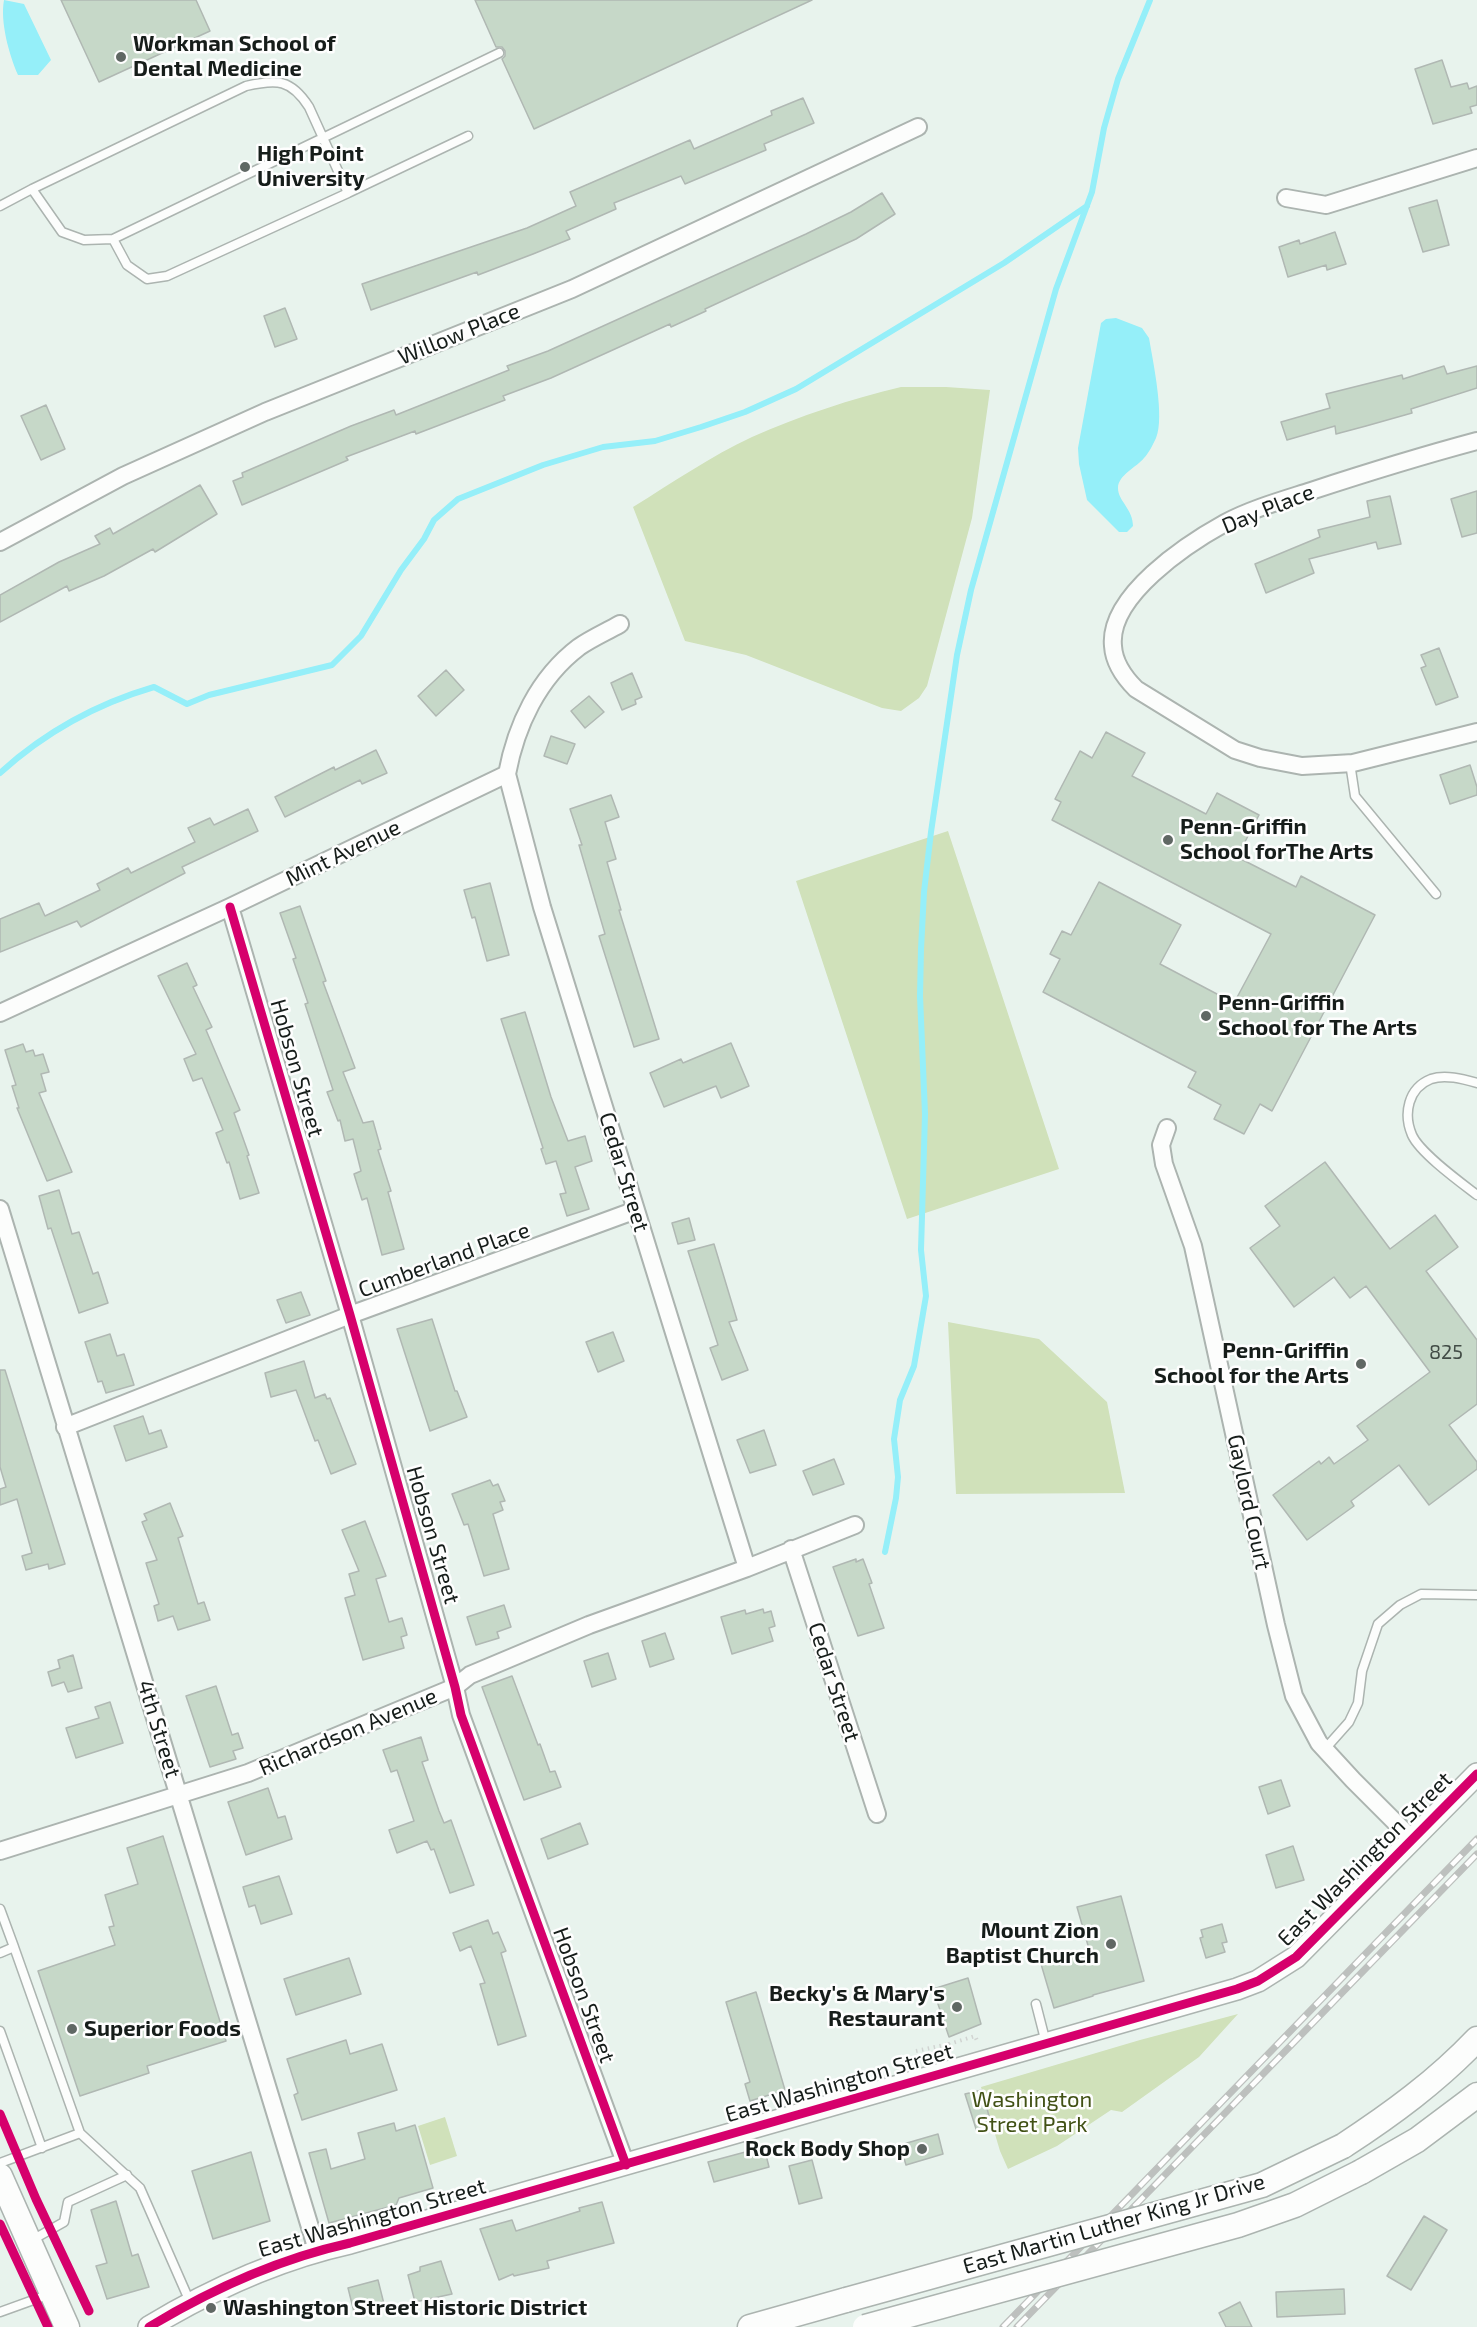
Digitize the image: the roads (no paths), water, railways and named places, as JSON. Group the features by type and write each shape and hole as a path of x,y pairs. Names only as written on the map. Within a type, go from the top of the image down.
{"main road":[{"name":"East Martin Luther King Jr Drive","path":"750,2327 1262,2184 1343,2146 1394,2113 1452,2065 1477,2039"},
{"name":"East Martin Luther King Jr Drive","path":"866,2327 1238,2225 1295,2205 1361,2172 1417,2140 1477,2095"},
{"path":"0,2176 68,2327"}],"street":[{"name":"Willow Place","path":"0,542 123,476 265,412 572,289 918,127"},
{"path":"1286,198 1326,205 1477,158"},
{"name":"Day Place","path":"1350,763 1302,766 1260,758 1235,750 1136,689 1123,676 1113,647 1114,628 1125,606 1160,566 1226,523 1285,500 1376,470 1477,441"},
{"path":"507,774 511,750 520,725 543,685 580,647 620,624"},
{"path":"1350,763 1477,732"},
{"name":"Mint Avenue","path":"0,1013 230,907 507,774"},
{"name":"Cedar Street","path":"507,774 542,907 747,1568"},
{"name":"Hobson Street","path":"230,907 350,1315 461,1715 626,2165"},
{"name":"Gaylord Court","path":"1167,1128 1161,1145 1164,1164 1193,1246 1294,1696 1305,1720 1325,1749 1412,1839"},
{"name":"4th Street","path":"0,1209 317,2250"},
{"name":"Cumberland Place","path":"65,1427 350,1315 636,1210"},
{"name":"Richardson Avenue","path":"0,1851 248,1773 455,1687 470,1676 589,1625 747,1568 855,1525"},
{"name":"Cedar Street","path":"791,1549 877,1814"},
{"name":"East Washington Street","path":"149,2327 190,2302 251,2273 317,2250 350,2243 626,2165 1237,1989 1280,1969 1296,1958 1477,1774"}],"lane":[{"path":"32,189 62,232 84,240 113,238 324,139 499,53"},
{"path":"0,206 246,86 267,81 292,86 301,94 348,193"},
{"path":"113,238 128,265 147,279 167,276 468,136"},
{"path":"1350,763 1355,796 1436,894"},
{"path":"1477,1083 1459,1078 1431,1080 1410,1098 1407,1110 1412,1136 1425,1151 1477,1195"},
{"path":"1325,1749 1350,1722 1358,1703 1362,1671 1378,1624 1400,1605 1421,1594 1477,1595"},
{"path":"0,1909 80,2133 140,2188 190,2302"},
{"path":"0,1953 14,1947"},
{"path":"1036,2004 1046,2044"},
{"path":"0,2031 42,2148"},
{"path":"0,2163 80,2133"},
{"path":"28,2241 64,2222 68,2202 127,2175"},
{"path":"0,2312 52,2294"}],"water":[{"path":"4,0 24,4 51,60 38,75 18,75 6,38 3,18"},
{"path":"1116,318 1142,328 1149,338 1159,403 1158,429 1154,443 1146,456 1124,475 1119,483 1120,497 1131,515 1133,526 1127,532 1119,532 1087,500 1078,448 1101,323 1106,319"}],"waterway":[{"path":"885,1552 896,1498 898,1477 894,1439 900,1400 914,1366 926,1296 921,1250 925,1114 920,996 921,949 924,892 931,832 957,655 971,590 1056,289 1092,192 1104,128 1118,79 1150,0"},
{"path":"0,773 17,758 72,721 112,702 154,687 187,704 209,695 332,665 361,636 434,520 458,499 543,465 603,447 655,441 701,427 745,412 796,389 1004,263 1087,206"}],"railway":[{"path":"1003,2327 1477,1839"},
{"path":"1017,2327 1477,1854"}],"place":[{"name":"Workman School of Dental Medicine","path":"121,57"},
{"name":"High Point University","path":"245,167"},
{"name":"Penn-Griffin School forThe Arts","path":"1168,840"},
{"name":"Penn-Griffin School for The Arts","path":"1206,1016"},
{"name":"Penn-Griffin School for the Arts","path":"1361,1364"},
{"name":"Mount Zion Baptist Church","path":"1111,1944"},
{"name":"Becky's & Mary's Restaurant","path":"957,2007"},
{"name":"Superior Foods","path":"72,2029"},
{"name":"Rock Body Shop","path":"922,2149"},
{"name":"Washington Street Historic District","path":"211,2308"}],"park label":[{"name":"Washington Street Park","path":"1032,2112"}]}
